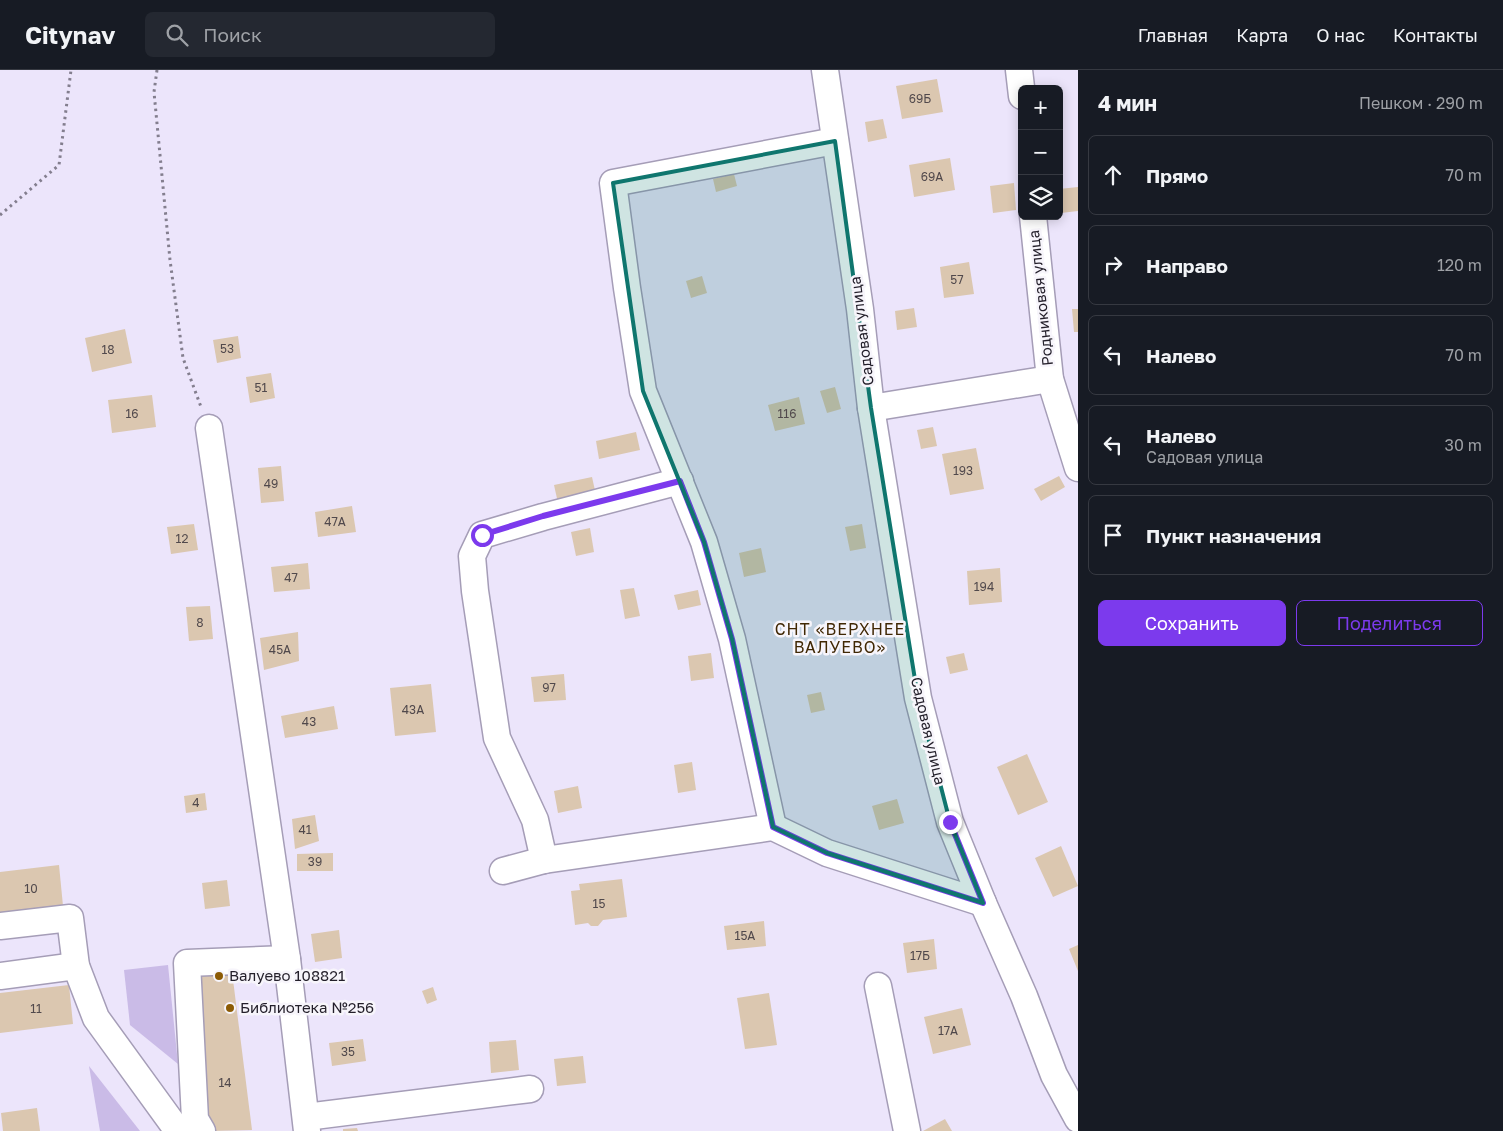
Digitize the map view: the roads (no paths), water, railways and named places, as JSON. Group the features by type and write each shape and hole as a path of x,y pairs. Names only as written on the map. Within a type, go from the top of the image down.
{"street":[{"name":"Садовая улица","path":"825,70 860,309 871,408 918,698 950,822 1024,996 1054,1075 1078,1119"},
{"path":"1019,70 1021,85"},
{"path":"773,827 732,639 704,542 643,391 613,183 835,141"},
{"name":"Родниковая улица","path":"1033,220 1050,379 1078,468"},
{"path":"871,408 1050,379"},
{"path":"209,428 287,959 306,1124 530,1089"},
{"path":"544,860 535,820 496,738 475,591 472,556 482,535 543,516 680,481"},
{"path":"503,871 544,860 773,827 827,853 983,903"},
{"path":"0,926 70,918 76,966 96,1018 178,1131"},
{"path":"202,1131 194,1118 187,963 287,959"},
{"path":"0,976 76,966"},
{"path":"878,986 907,1131"}],"place":[{"name":"Валуево 108821","path":"219,976"},
{"name":"Библиотека №256","path":"230,1008"}],"district":[{"name":"СНТ «ВЕРХНЕЕ ВАЛУЕВО»","path":"840,638"}]}
